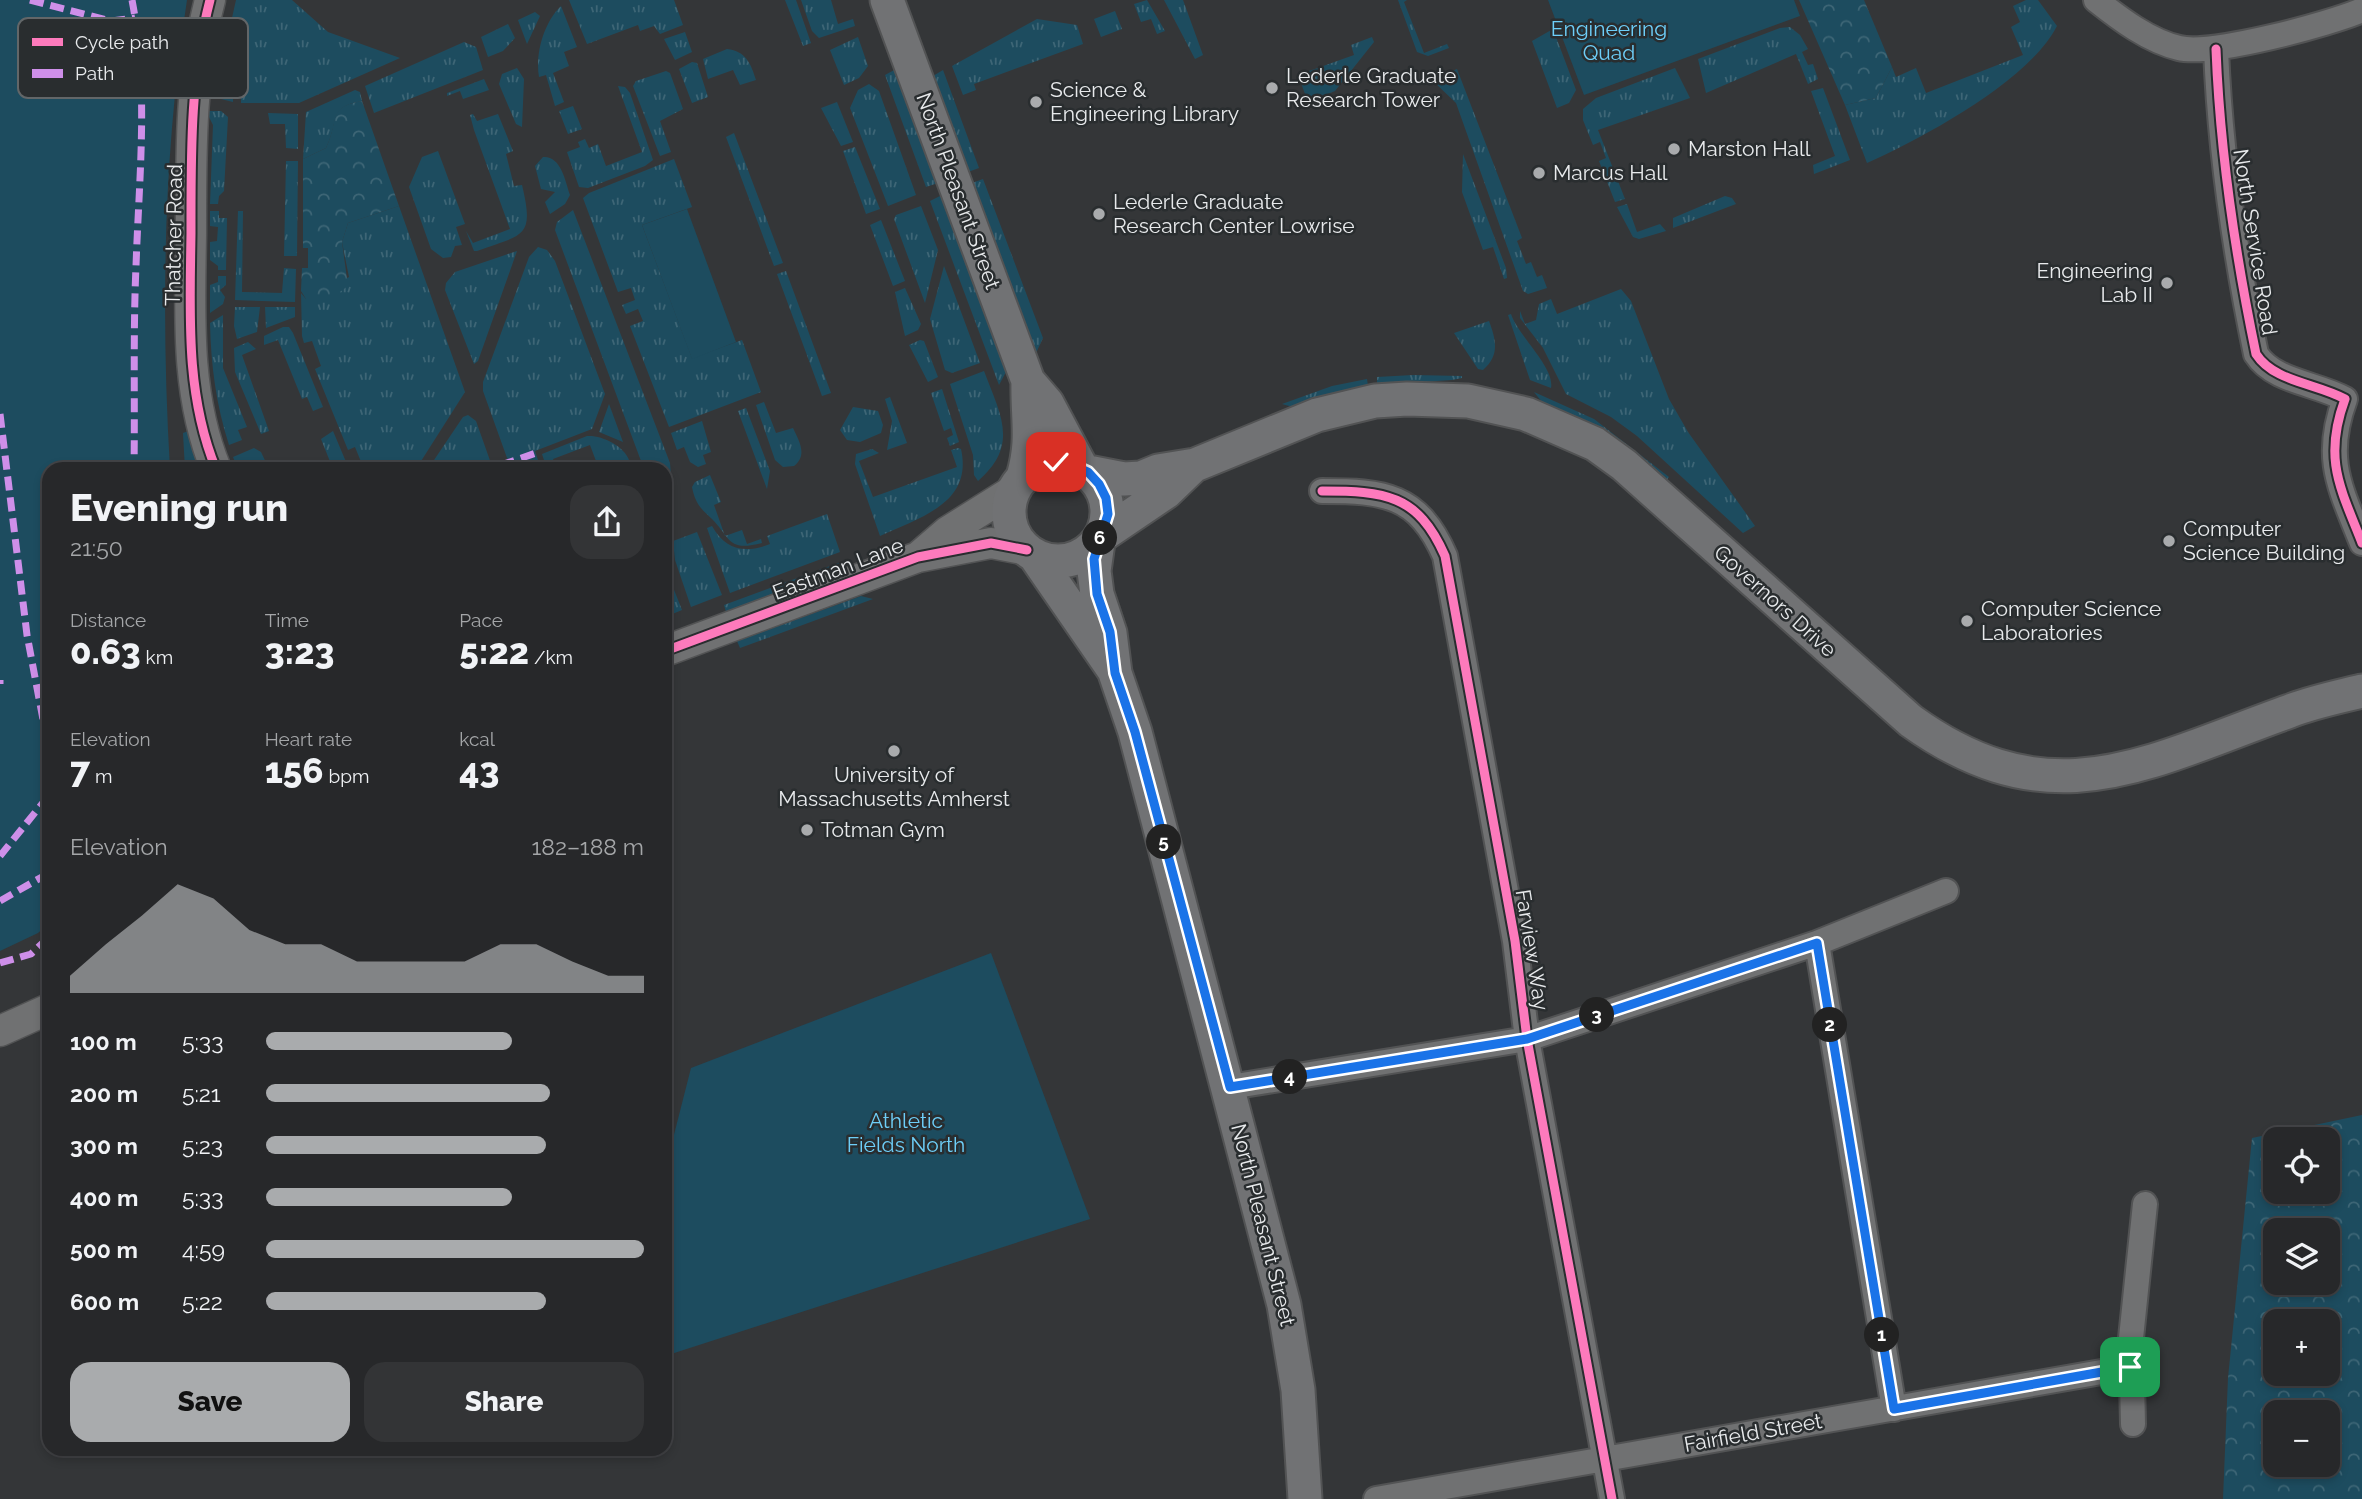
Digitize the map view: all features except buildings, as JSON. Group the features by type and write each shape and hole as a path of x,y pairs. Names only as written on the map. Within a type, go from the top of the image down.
{"main road":[{"name":"North Pleasant Street","path":"887,0 1028,382 1047,403 1085,471"},
{"name":"North Pleasant Street","path":"1018,484 1032,439 1027,409 1028,382"},
{"name":"Governors Drive","path":"1085,471 1124,479 1195,465 1317,415 1375,401 1407,398 1468,401 1527,414 1595,444 1624,464 1911,721 1964,754 2020,771 2075,776 2140,767 2293,709 2362,691"},
{"path":"1056,462 1085,471 1099,484 1106,498 1108,514 1100,539 1084,554 1072,559 1060,561 1031,553 1016,538 1010,523 1009,506 1018,484 1043,465 1056,462"},
{"name":"Governors Drive","path":"1100,539 1166,492 1195,465"},
{"name":"North Pleasant Street","path":"1100,539 1094,571 1097,594 1110,632 1115,673 1135,732 1230,1087 1292,1344 1302,1424 1305,1499"},
{"name":"North Pleasant Street","path":"1031,553 1115,673"}],"street":[{"name":"Thatcher Road","path":"206,18 209,0"},
{"path":"2096,0 2149,36 2169,46 2183,49 2216,49 2334,21 2362,10"},
{"name":"North Service Road","path":"2216,49 2218,111 2232,234 2256,354 2263,365 2275,374 2316,385 2346,399 2332,445 2342,489 2362,543"},
{"name":"Thatcher Road","path":"195,98 190,301 196,398 214,462"},
{"name":"Eastman Lane","path":"918,557 947,532 1018,484"},
{"name":"Farview Way","path":"1322,491 1361,491 1387,497 1411,508 1433,528 1445,556 1515,941 1527,1039 1612,1499"},
{"name":"Eastman Lane","path":"672,648 918,557 991,543 1031,553"},
{"path":"1230,1087 1527,1039 1817,943 1946,891"},
{"path":"1817,943 1894,1409"},
{"path":"0,1031 42,1012"},
{"path":"2133,1424 2130,1367 2145,1204"},
{"name":"Fairfield Street","path":"1376,1499 2130,1367"}],"green space":[{"path":"0,0 187,0 185,18 18,18 18,98 175,98 165,293 170,462 42,462 42,929 0,951"},
{"path":"236,0 292,0 328,32 400,58 299,103 241,103 241,98 248,98 248,18 232,18"},
{"path":"569,0 674,0 683,25 660,34 654,26 640,31 638,25 587,44"},
{"path":"785,0 796,0 811,43 803,46"},
{"path":"801,0 831,0 838,24 853,19 855,26 819,38 812,31"},
{"path":"1147,0 1165,31 1157,34 1151,19 1141,22 1134,4"},
{"path":"1164,0 1183,0 1203,55 1195,59"},
{"path":"1398,0 1407,0 1404,2 1424,53 1447,44 1449,48 1428,56 1417,52"},
{"name":"Engineering Quad","path":"1548,0 1794,0 1800,16 1584,95"},
{"path":"1799,0 1864,0 1892,67 1876,98 1845,105"},
{"path":"2026,0 2038,0 2057,26 2043,47 1999,87 1972,106 1916,139 1867,163 1845,105 1876,98 1892,67 1896,77 1916,68 1926,93 2023,55 2011,27 2020,22 2013,6"},
{"path":"561,6 577,47 564,52 569,66 553,73 564,102 555,106 546,75 539,77 538,58 546,29"},
{"path":"1115,11 1122,29 1101,37 1094,19"},
{"path":"535,12 540,16 527,44 518,20"},
{"path":"1037,19 1077,25 1083,44 974,84 976,90 963,95 952,66"},
{"path":"508,24 515,38 503,51 488,57 481,37"},
{"path":"1790,27 1800,35 1808,49 1802,52 1808,65 1813,64 1818,79 1808,84 1796,54 1706,93 1698,59 1780,28"},
{"path":"1553,29 1576,90 1569,103 1557,108 1532,41"},
{"path":"685,32 692,52 675,60 664,39"},
{"path":"858,37 868,66 859,78 844,85 830,50"},
{"path":"1372,37 1374,42 1335,91 1308,102 1298,75 1354,55 1351,45"},
{"path":"464,42 476,47 483,70 374,113 365,86"},
{"path":"727,49 739,52 747,59 756,80 740,85 733,70 708,79 703,59"},
{"path":"692,62 697,63 708,97 692,103 679,69"},
{"path":"517,68 524,79 522,127 516,124 499,84 502,74"},
{"path":"1675,68 1690,98 1598,130 1625,199 1615,202 1599,161 1606,158 1600,142 1593,145 1583,120 1583,109 1596,98"},
{"path":"896,69 938,183 926,187 885,75"},
{"path":"1457,69 1522,238 1517,241 1526,264 1531,262 1537,277 1542,275 1547,288 1528,294 1523,291 1456,103 1432,80"},
{"path":"943,70 979,168 968,172 933,76"},
{"path":"666,71 670,73 683,109 660,121 671,152 660,156 633,86 636,81"},
{"path":"484,79 489,90 463,99 460,91 447,96 447,93"},
{"path":"869,84 879,91 916,195 888,206 850,108 858,90"},
{"path":"618,86 625,87 630,93 653,160 645,166 588,188 579,187 567,152 580,147 578,142 585,139 589,148 598,144 606,166 642,152"},
{"path":"1823,88 1850,160 1814,174 1813,165 1835,156 1811,91"},
{"path":"355,90 360,92 362,101 339,111 326,148 303,159 306,112"},
{"path":"217,98 233,98 233,102"},
{"path":"362,101 399,206 348,223 342,242 348,286 333,296 312,301 306,299 301,291 302,268 308,268 308,248 303,248 303,159 326,148 338,111"},
{"path":"837,102 853,142 841,146 821,108"},
{"path":"573,106 582,129 568,134 559,111"},
{"path":"206,111 221,111 228,117 224,191 219,196 218,204 210,204 213,125"},
{"path":"268,113 298,114 298,149 286,148 285,124 270,124"},
{"path":"473,114 477,121 498,114 513,151 506,154 514,186 522,185 527,216 522,232 515,237 477,251 474,251 466,231 473,243 510,229 474,130 470,115"},
{"path":"734,133 783,263 774,266 726,137"},
{"path":"855,147 880,209 866,214 843,151"},
{"path":"438,151 465,224 456,227 462,245 455,246 451,257 443,258 431,249 409,187 422,157"},
{"path":"1463,154 1506,268 1507,278 1504,279 1493,247 1483,250 1462,192"},
{"path":"543,157 554,160 558,165 570,195 565,204 550,214 545,202 555,192 541,189 535,166"},
{"path":"674,159 692,207 642,225 692,358 742,340 761,392 669,427 630,326 643,321 638,309 626,314 622,305 635,300 631,288 618,292 583,198 589,193"},
{"path":"286,161 298,161 297,256 284,256"},
{"path":"983,179 1043,338 1036,353 972,183"},
{"path":"942,195 1006,372 999,385 930,201"},
{"path":"1725,196 1732,198 1736,204 1673,228 1673,218"},
{"path":"1627,204 1637,232 1660,224 1666,231 1639,239 1633,237 1617,207"},
{"path":"399,206 465,392 420,462 361,462 355,447 348,450 315,369 321,366 312,341 304,343 301,293 306,299 349,277 342,242 348,223"},
{"path":"921,206 938,250 925,303 894,219 896,215"},
{"path":"687,209 736,342 692,359 642,225"},
{"path":"573,210 670,462 641,462 555,230 557,222"},
{"path":"210,211 219,211 219,218 227,218 226,270 218,270 218,266 210,260 210,242 217,241 218,227 210,226"},
{"path":"238,211 243,211 242,292 282,293 284,268 296,269 295,302 235,300"},
{"path":"881,220 905,281 893,286 870,225"},
{"path":"538,247 547,250 555,261 605,394 592,429 535,451 539,462 508,462 483,391 483,382 529,257"},
{"path":"517,251 478,361 474,364 445,290 446,283 455,272"},
{"path":"944,266 980,363 952,373 945,370 930,319"},
{"path":"786,271 831,393 822,396 777,274"},
{"path":"218,276 226,276 226,285 220,290 225,297 223,304 210,313 210,285 218,282"},
{"path":"905,288 921,324 918,330 905,336 895,292"},
{"path":"1621,289 1631,301 1669,399 1688,432 1755,526 1743,533 1637,436 1611,417 1566,394 1543,348 1520,318 1520,311 1525,324 1536,320 1539,304 1551,299 1557,314"},
{"path":"235,307 260,307 257,332 237,339 234,326"},
{"path":"265,307 295,307 295,317 266,328"},
{"path":"1511,314 1542,361 1551,380 1551,388 1530,380 1508,315"},
{"path":"223,315 223,368 247,427 238,430 242,440 229,445 213,370 210,323"},
{"path":"1489,321 1495,347 1492,359 1483,370 1478,369 1454,333"},
{"path":"289,327 293,333 323,407 313,411 307,397 302,399 278,340 264,345 264,336"},
{"path":"924,341 938,377 928,382 909,345"},
{"path":"248,342 256,349 242,355 269,431 261,434 235,372 234,348"},
{"path":"984,371 1000,415 1003,442 991,468 978,481 974,475 973,455 950,384"},
{"path":"1413,375 1462,378 1377,385 1377,377"},
{"path":"1367,379 1368,386 1293,407 1282,404 1332,386"},
{"path":"942,389 959,442 950,446 947,438 953,435 951,428 944,431 931,393"},
{"path":"1534,392 1594,419 1669,477 1664,483 1585,422 1542,402"},
{"path":"890,397 907,443 887,450 892,421 885,399"},
{"path":"764,402 776,433 793,428 801,453 794,466 783,467 775,460 756,405"},
{"path":"609,404 623,442 599,432"},
{"path":"853,407 878,411 883,425 881,433 860,442 847,440 840,430"},
{"path":"746,408 770,471 767,489 738,411"},
{"path":"468,415 476,421 491,462 433,462 463,417"},
{"path":"702,421 711,452 703,455 706,464 698,467 690,462 684,447 677,450 671,433"},
{"path":"191,430 202,462 185,462 183,433"},
{"path":"333,431 346,462 330,462 321,439"},
{"path":"587,436 612,442 629,460 596,462 590,445 553,459 554,462 545,462 542,454"},
{"path":"254,448 261,452 266,462 235,462 233,457"},
{"path":"872,449 879,453 859,461 873,497 957,467 951,450 961,449 963,467 959,483 951,495 927,514 880,536 855,464 856,454"},
{"path":"710,475 721,502 714,505 724,534 699,505 693,493 695,482"},
{"path":"827,514 840,552 730,593 707,528 712,526 729,545 752,549 770,544 767,536"},
{"path":"742,530 747,544 761,539 762,543 742,546 731,542 726,536"},
{"path":"697,532 722,595 691,607 675,560 673,541"},
{"path":"849,559 838,571 726,612 724,605"},
{"path":"672,585 682,610 672,614"},
{"path":"861,596 873,599 740,648 737,641"},
{"name":"Athletic Fields North","path":"991,953 1090,1219 672,1354 672,1143 691,1068"},
{"path":"2362,1115 2362,1499 2223,1499 2228,1378 2252,1138 2263,1136 2263,1204 2340,1204 2340,1127 2305,1127"}],"marked path":[{"path":"30,0 99,18"},
{"path":"132,0 135,18"},
{"path":"134,462 136,266 142,98"},
{"path":"0,414 27,635 42,714"},
{"path":"510,462 539,452"},
{"path":"0,856 42,804"},
{"path":"0,901 42,877"},
{"path":"0,963 31,954 42,944"}],"cycle path":[{"path":"206,18 210,0"},
{"path":"2216,49 2230,203 2256,354 2273,371 2345,399 2335,439 2335,456 2341,489 2362,543"},
{"path":"194,98 190,323 199,412 214,462"},
{"path":"1322,491 1364,492 1397,500 1411,508 1423,520 1435,535 1445,556 1515,941 1527,1039 1612,1499"},
{"path":"672,648 918,557 991,543 1027,550"},
{"path":"1817,943 1894,1409"}],"place":[{"name":"Lederle Graduate Research Tower","path":"1272,88"},
{"name":"Science & Engineering Library","path":"1036,102"},
{"name":"Marston Hall","path":"1674,149"},
{"name":"Marcus Hall","path":"1539,173"},
{"name":"Lederle Graduate Research Center Lowrise","path":"1099,214"},
{"name":"Engineering Lab II","path":"2167,283"},
{"name":"Computer Science Building","path":"2169,541"},
{"name":"Computer Science Laboratories","path":"1967,621"},
{"name":"University of Massachusetts Amherst","path":"894,751"},
{"name":"Totman Gym","path":"807,830"}],"route":[{"path":"1056,462 1070,464 1088,472 1099,484 1106,498 1108,514 1094,559 1097,594 1110,632 1115,673 1135,732 1230,1087 1527,1039 1817,943 1894,1409 2130,1367"}]}
